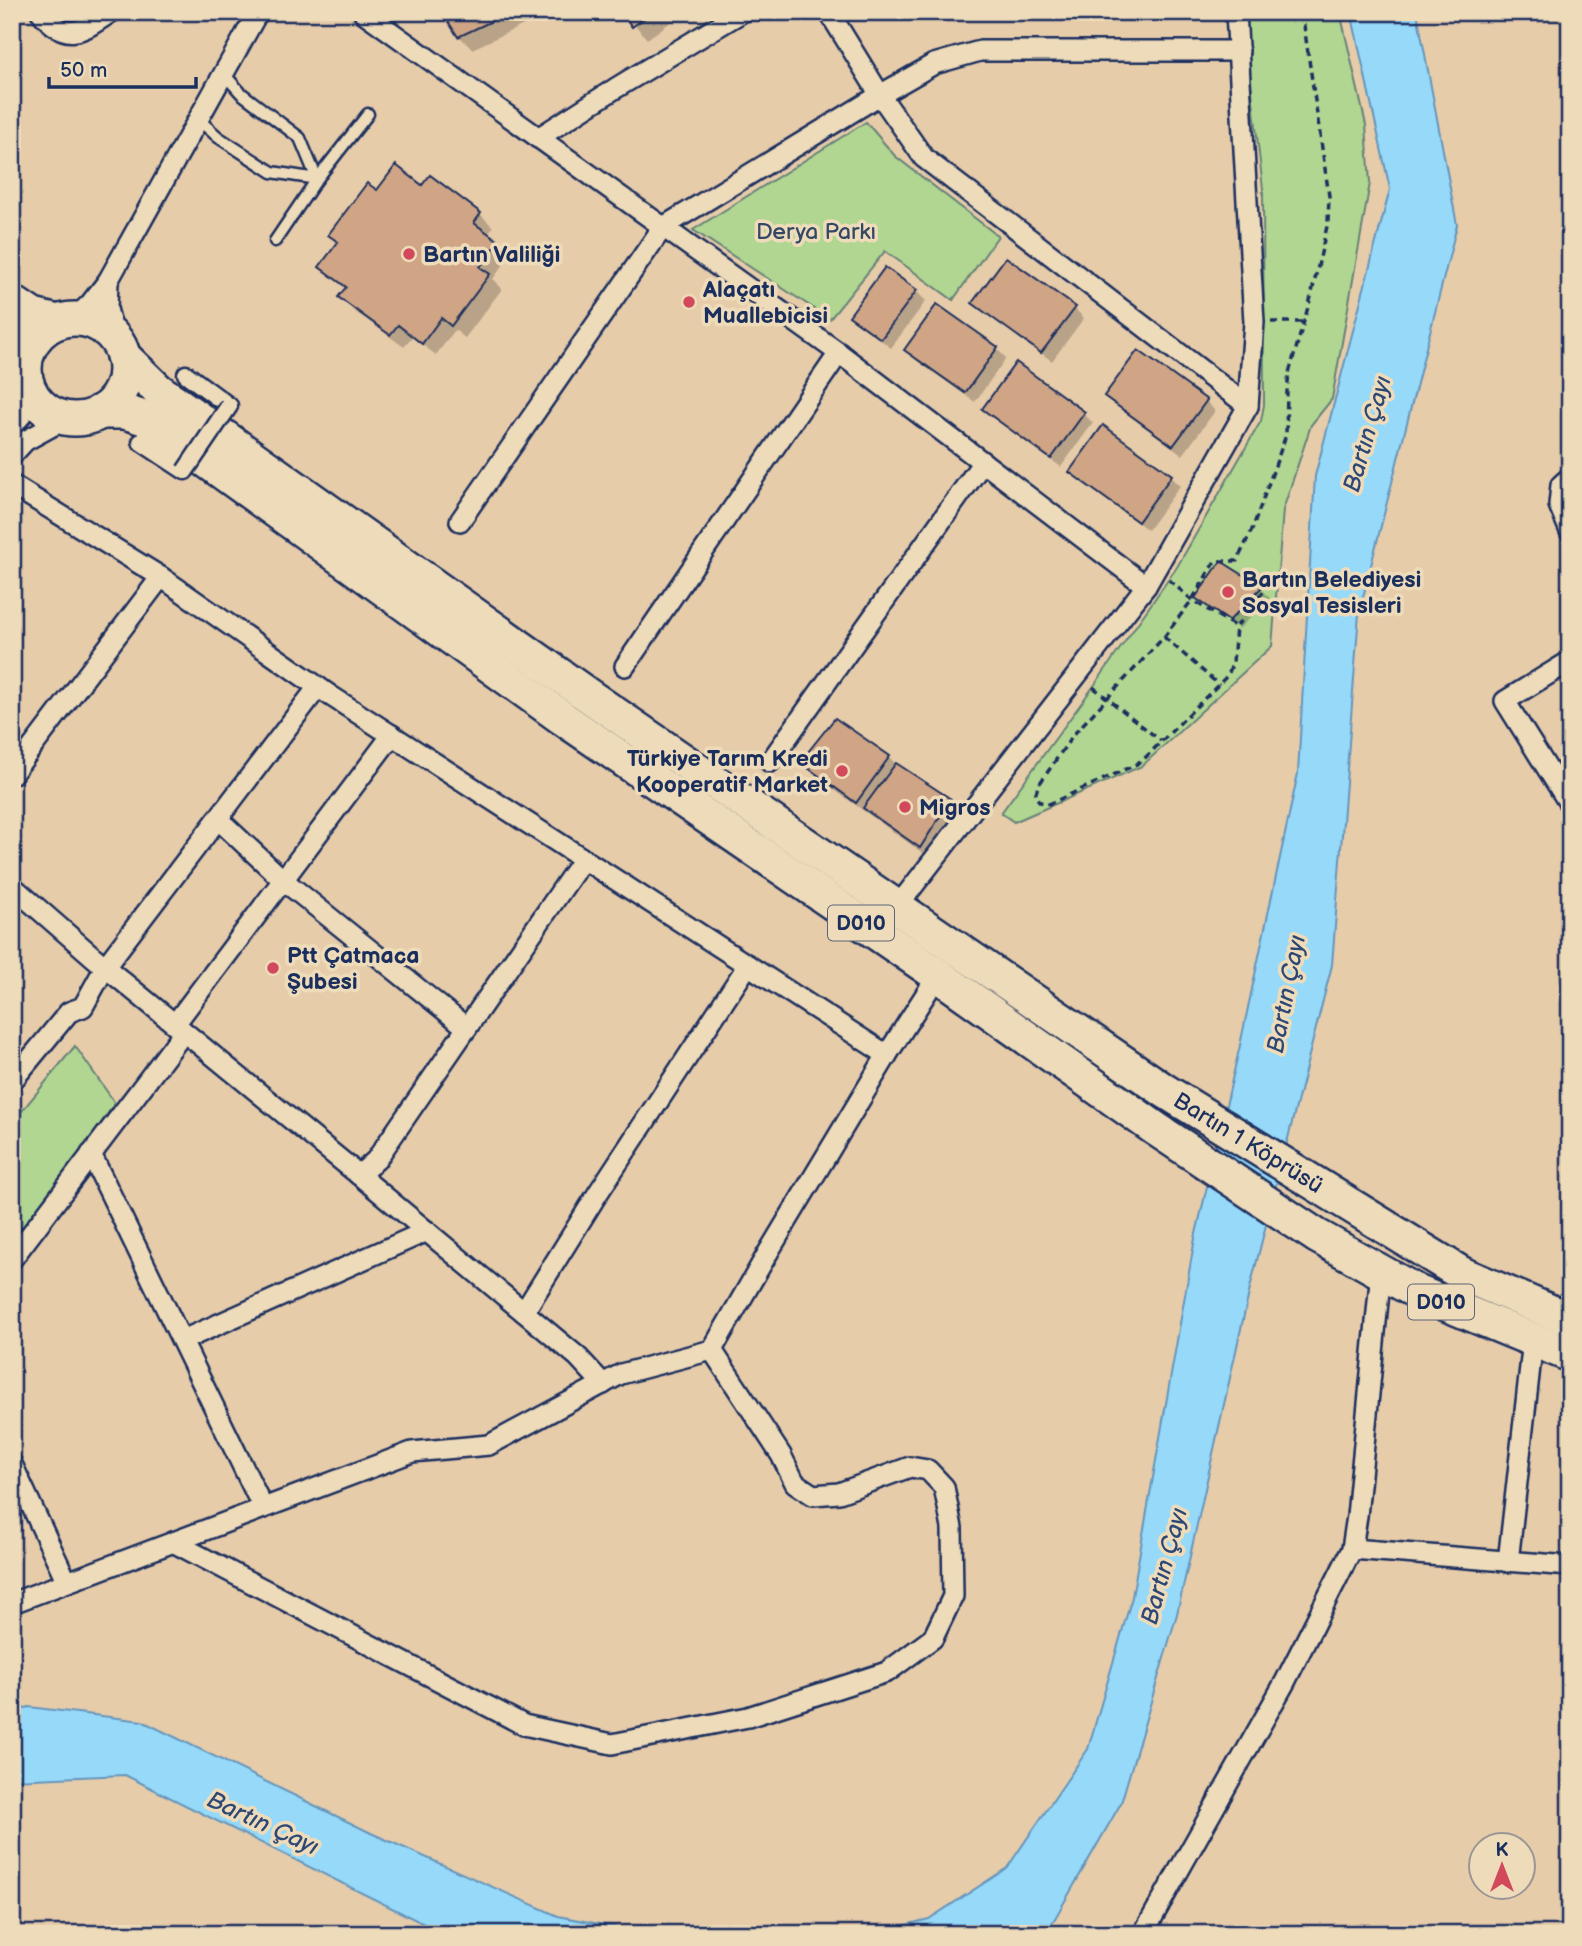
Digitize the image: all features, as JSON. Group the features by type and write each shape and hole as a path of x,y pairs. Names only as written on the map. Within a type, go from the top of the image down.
{"highway":[{"path":"12,302 33,316 90,321 105,329 120,348 125,372 121,388 112,402 99,412 84,418 67,418 51,413 27,382 12,343"},
{"path":"27,382 26,357 32,342 43,330 66,320"},
{"name":"D010","path":"120,348 158,390 586,694 897,907"},
{"name":"D010","path":"99,412 125,412 150,420 564,719 938,975"},
{"name":"Bartın 1 Köprüsü","path":"897,907 1165,1091 1331,1195 1462,1274 1570,1320"},
{"name":"Bartın 1 Köprüsü","path":"938,975 1156,1129 1317,1236 1381,1272"},
{"name":"D010","path":"1381,1272 1417,1292 1570,1355"}],"street":[{"path":"41,12 61,31 79,32 111,12"},
{"path":"66,320 90,304 108,281 258,12"},
{"path":"363,12 839,353 983,463 1151,578"},
{"path":"538,138 742,12"},
{"path":"829,12 880,95 924,158 1248,406"},
{"path":"897,907 1151,578 1248,406 1254,322 1236,12"},
{"path":"460,522 663,227 880,95 934,64 980,51 1239,51"},
{"path":"108,281 107,309 120,348"},
{"path":"625,666 839,353"},
{"path":"141,442 185,471 229,406 186,374"},
{"path":"12,426 20,417 27,382"},
{"path":"12,455 25,441 67,418"},
{"path":"770,762 983,463"},
{"path":"1570,477 1560,485 1559,505 1570,531"},
{"path":"12,485 161,577 318,687 887,1055"},
{"path":"12,774 161,577"},
{"path":"1570,661 1504,701 1570,805"},
{"path":"12,1081 69,1012 83,1007 105,967 318,687"},
{"path":"12,1259 91,1154 283,880 392,734"},
{"path":"218,819 283,880 467,1028"},
{"path":"359,1175 376,1160 583,859"},
{"path":"12,886 105,967 578,1357 603,1384"},
{"path":"524,1312 605,1182 748,965"},
{"path":"12,1603 412,1452 489,1445 621,1374 712,1350 887,1055 938,975"},
{"path":"91,1154 263,1508"},
{"path":"183,1340 427,1231"},
{"path":"1143,1934 1285,1682 1352,1549 1381,1272"},
{"path":"1508,1562 1533,1340"},
{"path":"173,1542 524,1725 612,1744 748,1717 887,1672 933,1638 953,1596 952,1528 944,1487 928,1470 910,1467 839,1493 813,1495 795,1483 712,1350"},
{"path":"12,1464 67,1582"},
{"path":"1352,1549 1570,1566"}],"lane":[{"path":"224,74 241,93 300,138 317,179"},
{"path":"275,241 317,179 368,114"},
{"path":"198,119 218,137 272,172 317,179"}],"path":[{"path":"1254,322 1304,322"},
{"path":"1151,578 1236,628"},
{"path":"1107,698 1073,734 1038,786 1035,796 1040,802 1049,804 1135,765 1162,741 1228,675 1233,662 1236,628 1263,592"},
{"path":"1164,637 1219,685"},
{"path":"1077,675 1162,741"}],"green space":[{"path":"1243,12 1340,12 1366,125 1370,183 1332,399 1311,425 1283,510 1272,646 1142,766 1014,822 1001,813 1177,567 1261,421 1264,405 1263,189"},
{"name":"Derya Parkı","path":"866,122 895,156 998,236 953,300 885,251 830,319 693,230"},
{"path":"75,1046 115,1103 12,1252 12,1123"}],"water":[{"name":"Bartın Çayı","path":"1351,12 1417,12 1457,225 1359,613 1332,965 1251,1284 1177,1614 1121,1803 1046,1934 871,1934 929,1919 1007,1868 1088,1749 1132,1597 1195,1238 1239,1050 1298,773 1315,476 1390,189"},
{"name":"Bartın Çayı","path":"29,1707 142,1721 371,1833 558,1916 651,1934 444,1934 125,1775 12,1780 12,1712"}],"building":[{"path":"442,12 511,12 458,37"},
{"path":"622,12 653,12 632,27"},
{"name":"Bartın Valiliği","path":"396,165 422,185 430,175 481,213 474,223 499,241 480,267 490,274 451,326 441,318 422,344 398,325 390,335 338,297 346,287 319,267 338,242 328,235 367,183 377,190"},
{"path":"1006,257 1076,307 1041,353 972,303"},
{"path":"885,267 917,290 881,339 849,316"},
{"path":"937,304 998,347 965,393 904,350"},
{"path":"1138,350 1207,400 1173,446 1104,396"},
{"path":"1016,362 1085,412 1051,459 982,409"},
{"path":"1103,425 1172,475 1138,522 1069,472"},
{"name":"Bartın Belediyesi Sosyal Tesisleri","path":"1221,561 1262,587 1229,621 1195,598"},
{"path":"835,718 890,756 856,803 800,762"},
{"path":"896,763 951,799 920,848 863,808"}],"place":[{"name":"Bartın Valiliği","path":"409,254"},
{"name":"Alaçatı Muallebicisi","path":"689,302"},
{"name":"Bartın Belediyesi Sosyal Tesisleri","path":"1228,592"},
{"name":"Türkiye Tarım Kredi Kooperatif Market","path":"842,771"},
{"name":"Migros","path":"905,807"},
{"name":"Ptt Çatmaca Şubesi","path":"273,968"}]}
